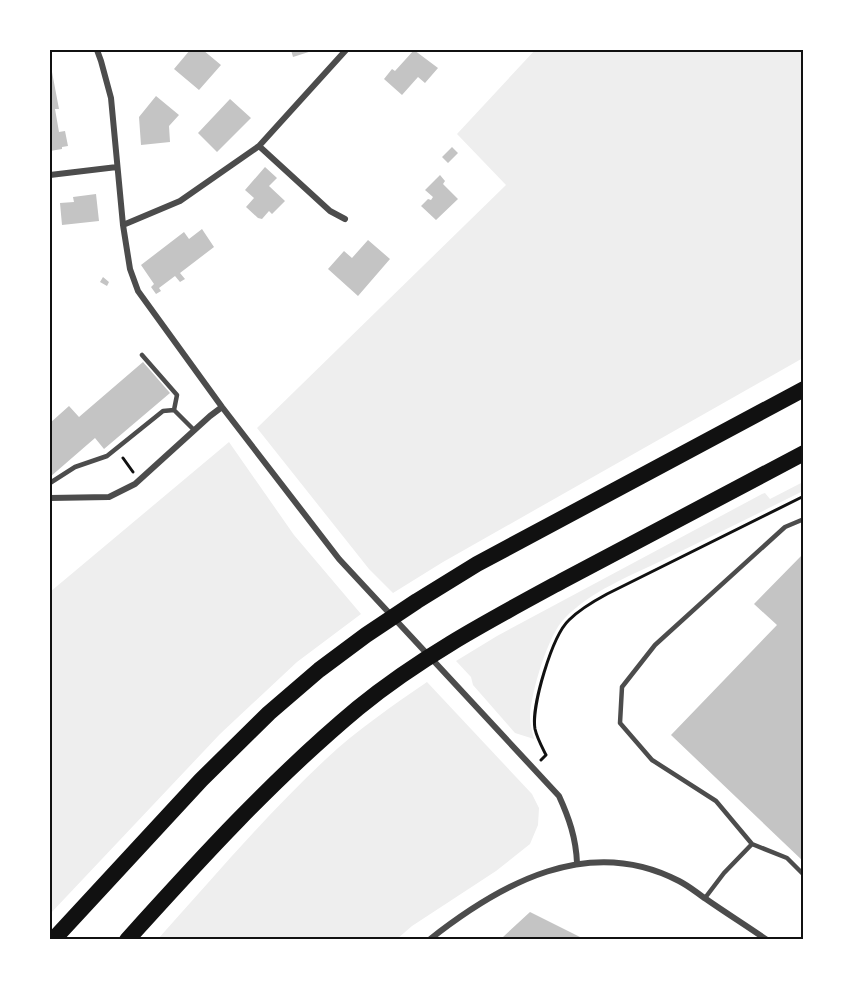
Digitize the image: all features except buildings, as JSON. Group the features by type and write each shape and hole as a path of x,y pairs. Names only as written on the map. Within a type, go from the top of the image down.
{"highway":[{"path":"53,939 201,780 269,713 319,670 366,635 417,600 477,564 804,389"},
{"path":"127,939 241,818 298,762 359,708 404,675 485,623 804,453"}],"street":[{"path":"96,50 102,61 111,98 123,225 130,268 138,291 222,407 339,559 559,796 570,819 578,863"},
{"path":"123,225 180,201 259,146 346,50"},
{"path":"259,146 330,211 345,219"},
{"path":"50,175 117,167"},
{"path":"50,498 109,497 140,480 222,407"},
{"path":"429,939 456,918 498,892 533,875 578,863 619,863 646,868 680,881 767,939"}],"lane":[{"path":"142,355 177,395 174,410"},
{"path":"174,410 194,430"},
{"path":"50,483 75,467 107,456 163,411 174,410"},
{"path":"804,519 785,527 664,637 622,687 620,723 652,760 716,801 752,844 787,858 804,875"},
{"path":"705,898 724,873 752,844"}],"path":[{"path":"114,450 119,453 140,480"},
{"path":"533,767 546,755 535,731 542,684 553,646 559,632 568,621 607,594 804,496"}],"shaded area":[{"path":"535,50 803,50 803,358 443,562 393,593 369,569 257,428 506,185 457,134"},
{"path":"229,442 294,535 361,614 297,662 220,734 50,914 50,592"},
{"path":"803,482 803,491 611,585 575,608 552,637 537,679 530,716 534,739 515,733 473,685 471,677 456,661 497,636 762,494 765,493 770,499"},
{"path":"427,682 532,794 539,808 538,825 530,844 496,871 412,926 397,939 158,939 261,824 304,780 362,728"}]}
